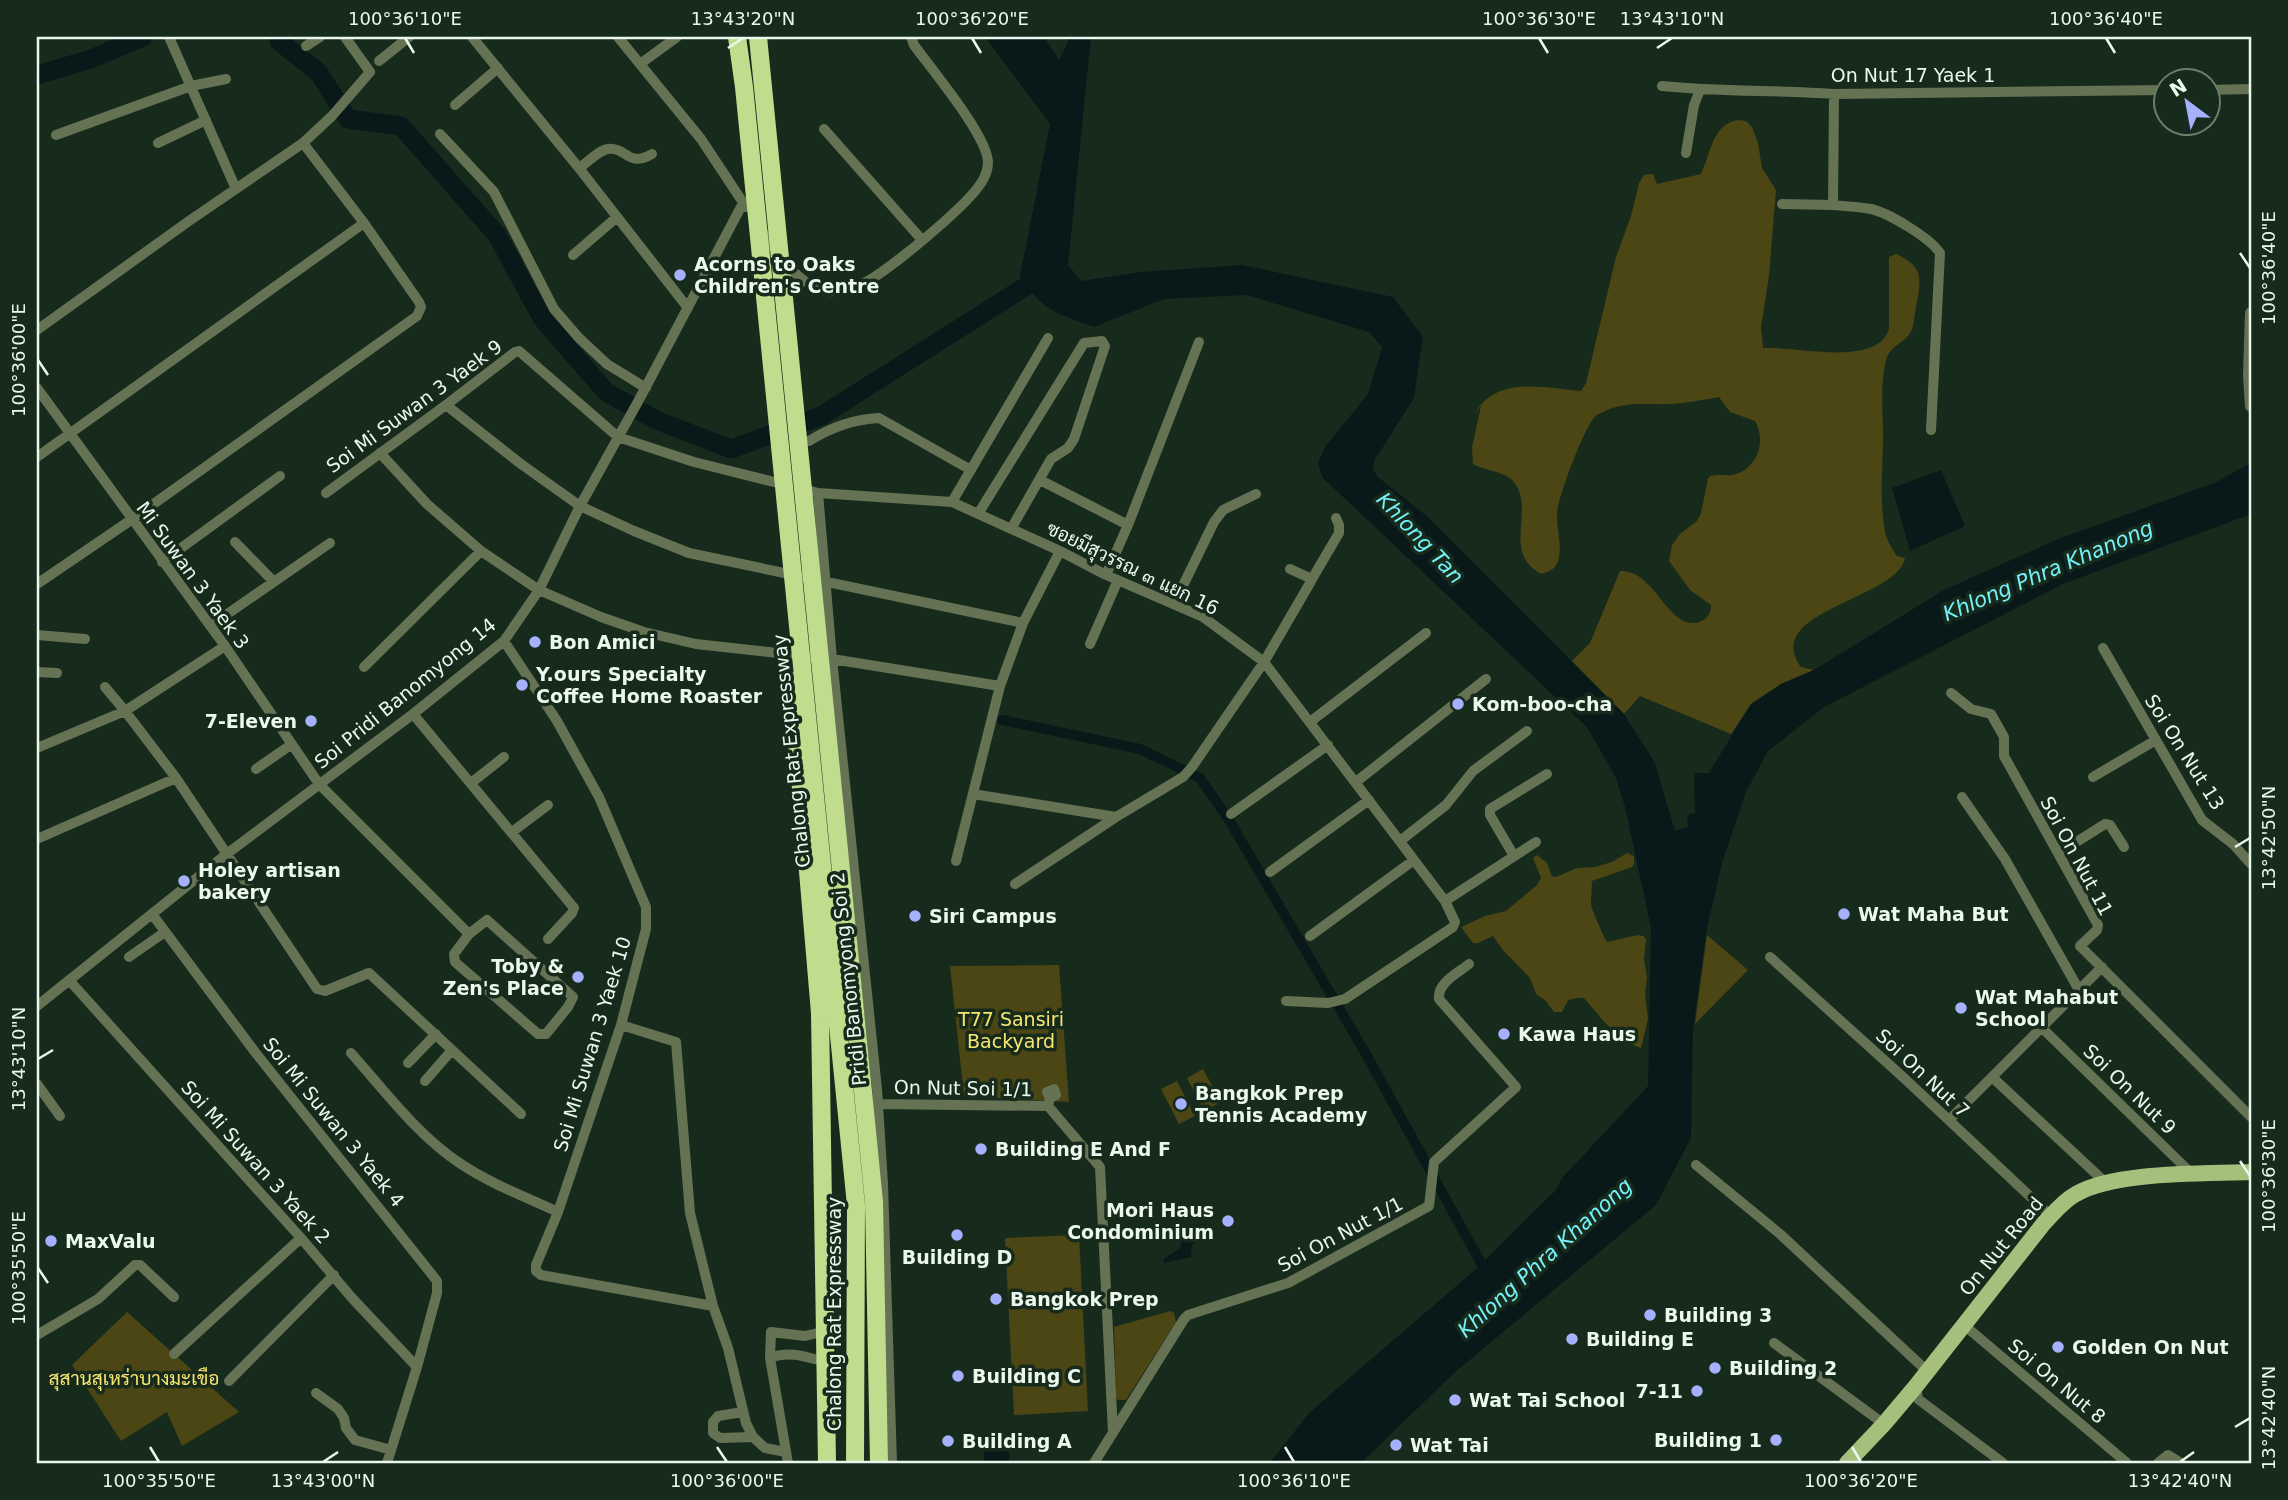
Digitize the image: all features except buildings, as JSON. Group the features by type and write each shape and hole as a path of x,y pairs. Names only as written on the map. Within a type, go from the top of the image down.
{"highway":[{"name":"Chalong Rat Expressway","path":"737,37 794,571 856,1205 855,1463"},
{"name":"Chalong Rat Expressway","path":"758,37 874,1202 879,1463"},
{"path":"794,571 795,718 820,1013 827,1463"}],"main road":[{"name":"On Nut Road","path":"1856,1463 1917,1393 2051,1216 2077,1194 2106,1183 2127,1179 2251,1172"},
{"name":"On Nut Road","path":"1847,1463 1917,1393 1927,1371 2057,1222 2082,1201 2109,1191 2129,1188 2251,1182"}],"street":[{"path":"169,37 236,189"},
{"path":"306,46 320,37"},
{"path":"37,330 303,144 332,116 370,72 345,37"},
{"path":"379,61 409,37"},
{"path":"472,37 688,308"},
{"path":"618,37 701,139 768,241 801,278 814,287 829,291 862,284 883,272 973,193 984,178 988,163 985,148 911,37"},
{"path":"640,64 677,37"},
{"path":"455,105 498,68"},
{"path":"56,135 191,86 226,79"},
{"name":"On Nut 17 Yaek 1","path":"1662,86 1700,90 1788,90 1834,94 2152,90"},
{"path":"2222,90 2251,89"},
{"path":"1686,153 1694,105 1700,90"},
{"path":"1833,205 1834,94"},
{"path":"158,144 206,120"},
{"path":"824,129 922,240"},
{"path":"440,134 494,192 554,309 579,338 607,364 646,388"},
{"path":"37,584 416,316 421,307 419,302 364,223 303,144"},
{"path":"579,168 606,149 634,159 643,159 652,153"},
{"name":"Soi Pridi Banomyong 14","path":"37,1006 228,853 413,714 504,640 539,590 580,506 646,388 743,203"},
{"path":"1782,204 1873,209 1927,240 1940,253 1931,430"},
{"path":"573,256 617,217"},
{"path":"37,457 364,223"},
{"path":"2251,313 2251,406"},
{"path":"952,502 1048,338"},
{"path":"978,514 1084,343 1102,341 1105,346 1073,439 1068,448 1051,460 1011,529"},
{"path":"1105,575 1128,525 1199,342"},
{"name":"Soi Mi Suwan 3 Yaek 9","path":"326,493 519,351 618,436"},
{"name":"Mi Suwan 3 Yaek 3","path":"37,388 225,646 320,785 468,934"},
{"path":"446,405 580,506 689,552 1023,623"},
{"path":"809,441 828,429 879,418 971,470"},
{"name":"ซอยมีสุวรรณ ๓ แยก 16","path":"618,436 694,462 818,493 952,502 1060,551 1105,575 1203,617 1264,662 1445,901"},
{"path":"380,453 427,504 481,551 539,590 601,617 696,644 832,659 1000,686"},
{"path":"162,562 280,476"},
{"path":"1040,480 1128,525"},
{"name":"Pridi Banomyong Soi 2","path":"818,493 832,659 878,1104 892,1463"},
{"path":"1174,604 1214,522 1223,510 1256,494"},
{"path":"1015,884 1116,817 1183,778 1264,662 1339,533 1336,518"},
{"path":"235,541 274,582"},
{"path":"210,626 330,543"},
{"path":"364,667 481,551"},
{"path":"956,861 1000,686 1023,623 1060,551"},
{"path":"1290,569 1312,579"},
{"path":"1090,644 1118,580"},
{"path":"1310,722 1426,633"},
{"path":"37,635 85,639"},
{"name":"Soi Mi Suwan 3 Yaek 10","path":"504,640 556,721 599,797 646,907 646,929 621,1025 536,1271 541,1275 713,1306"},
{"path":"37,748 125,711 225,646"},
{"name":"Soi On Nut 13","path":"2103,648 2203,820 2233,844 2251,863"},
{"path":"37,672 57,673"},
{"path":"1356,782 1486,679"},
{"path":"105,687 176,778 317,989 325,990 369,973 520,1114"},
{"name":"Soi On Nut 11","path":"1951,693 1971,709 1991,714 2004,737 2004,756 2098,925 2097,930 2080,946 2251,1117"},
{"path":"413,714 574,908 548,939"},
{"path":"1400,841 1446,805 1473,771 1527,731"},
{"path":"2093,777 2155,740"},
{"path":"256,769 292,744"},
{"path":"1231,814 1328,745"},
{"path":"471,783 504,757"},
{"path":"1514,856 1490,815 1490,809 1547,774"},
{"path":"37,839 176,778"},
{"path":"973,794 1116,817"},
{"path":"1962,797 2005,859 2079,990"},
{"path":"1270,872 1369,800"},
{"path":"512,832 548,805"},
{"path":"2059,853 2105,824 2110,825 2124,847"},
{"path":"1286,1001 1328,1003 1345,999 1453,927 1455,921 1445,901 1536,842"},
{"path":"1310,936 1414,860"},
{"name":"Soi Mi Suwan 3 Yaek 4","path":"152,914 255,1052 438,1281 417,1367"},
{"path":"487,920 572,994 572,1001 546,1034 538,1034 455,961 454,954 468,934 487,920"},
{"path":"129,957 166,932"},
{"name":"Soi On Nut 7","path":"1770,957 2051,1216"},
{"name":"Soi On Nut 1/1","path":"1094,1463 1188,1315 1288,1283 1422,1210 1430,1203 1433,1164 1436,1159 1516,1087 1438,999 1441,985 1469,964"},
{"path":"1949,1120 2102,967"},
{"name":"Soi Mi Suwan 3 Yaek 2","path":"69,981 417,1367"},
{"path":"621,1025 676,1042 687,1192 713,1306 729,1348 743,1412 753,1437 765,1448 786,1452"},
{"name":"Soi On Nut 9","path":"2042,1028 2193,1175"},
{"path":"408,1063 436,1034"},
{"path":"425,1081 452,1050"},
{"path":"351,1054 423,1132 459,1163 478,1175 558,1212"},
{"path":"1992,1077 2106,1183"},
{"path":"37,1084 60,1116"},
{"name":"On Nut Soi 1/1","path":"878,1104 1049,1102 1100,1167 1112,1433"},
{"path":"1696,1165 1780,1234 1927,1371"},
{"path":"174,1354 301,1238"},
{"path":"37,1335 99,1299 135,1265 140,1265 174,1297"},
{"path":"229,1381 334,1275"},
{"name":"Soi On Nut 8","path":"1967,1328 2127,1463"},
{"path":"788,1463 770,1358 771,1332 805,1336 826,1331"},
{"path":"1774,1343 1884,1424"},
{"path":"770,1358 791,1354 827,1363"},
{"path":"387,1463 417,1367"},
{"path":"316,1393 338,1409 346,1428 355,1440 391,1450"},
{"path":"1917,1393 2003,1463"},
{"path":"743,1412 718,1416 713,1422 713,1433 720,1438 753,1437"},
{"path":"2158,1463 2168,1455 2181,1463"}],"green space":[{"path":"1746,121 1752,127 1762,168 1776,190 1769,276 1761,327 1763,348 1852,352 1869,348 1881,341 1889,329 1889,257 1896,254 1912,264 1920,282 1912,330 1888,355 1883,382 1883,521 1892,548 1897,556 1905,558 1897,572 1880,584 1814,619 1799,632 1793,648 1801,667 1814,670 1781,684 1751,704 1731,734 1640,696 1624,714 1572,661 1590,643 1620,571 1630,572 1647,583 1669,609 1684,621 1694,623 1706,618 1711,605 1690,590 1669,561 1672,545 1680,534 1697,521 1710,476 1733,475 1754,461 1760,446 1755,421 1730,412 1719,397 1677,404 1624,405 1597,415 1580,445 1559,505 1558,561 1555,567 1541,574 1529,565 1523,554 1520,493 1510,478 1473,464 1472,447 1481,406 1475,413 1484,401 1496,393 1523,387 1581,391 1586,383 1616,257 1631,216 1639,183 1644,175 1653,174 1657,184 1701,174 1718,133 1730,122"},
{"path":"1627,853 1634,856 1632,867 1592,881 1591,904 1607,942 1638,935 1646,939 1644,960 1648,1019 1641,1048 1616,1033 1584,998 1568,1000 1562,1012 1554,1012 1546,1001 1536,994 1530,978 1493,936 1473,943 1461,927 1485,916 1506,911 1537,885 1541,878 1533,858 1537,855 1547,863 1552,876 1556,877 1577,868 1612,862"},
{"path":"1707,935 1748,970 1695,1024"},
{"name":"T77 Sansiri Backyard","path":"1059,965 1069,1102 964,1096 950,966"},
{"path":"1203,1069 1221,1102 1204,1111 1187,1078"},
{"path":"1177,1081 1195,1116 1179,1124 1161,1089"},
{"path":"1079,1235 1088,1411 1014,1415 1005,1238"},
{"path":"1170,1311 1174,1313 1176,1322 1126,1400 1118,1400 1114,1327"},
{"name":"สุสานสุเหร่าบางมะเขือ","path":"127,1312 239,1412 182,1446 167,1412 121,1441 72,1365"}],"water":[{"path":"985,37 1044,37 1059,60 1068,42 1067,37 1091,37 1068,265 1081,281 1141,272 1242,265 1393,297 1423,337 1414,398 1374,461 1373,470 1429,518 1624,714 1655,763 1675,831 1688,827 1687,815 1695,813 1694,773 1709,773 1751,704 1781,684 1814,670 1944,590 2058,539 2214,483 2251,463 2251,514 2063,584 1824,707 1768,751 1746,792 1722,863 1707,928 1693,1030 1691,1138 1656,1205 1454,1373 1361,1463 1270,1463 1309,1413 1477,1268 1555,1191 1563,1177 1648,1086 1651,928 1625,807 1616,778 1587,727 1322,477 1318,463 1325,447 1368,394 1382,347 1369,332 1247,295 1164,299 1094,327 1051,309 1028,288 1020,276 1050,124"},
{"path":"1941,470 1965,526 1910,551 1892,488"},
{"path":"1204,1224 1210,1226 1210,1233 1192,1245 1191,1257 1164,1263 1164,1259 1180,1248 1183,1238 1177,1233 1147,1234 1147,1228"},
{"path":"984,1437 1009,1437 1009,1463 984,1463"}],"waterway":[{"path":"37,75 91,59 143,37"},
{"path":"279,37 279,41 319,73 348,119 401,126 497,235 542,318 606,392 656,420 731,449 821,416 1047,273"},
{"path":"1002,720 1140,749 1200,778 1229,820 1366,1054 1487,1274"}],"place":[{"name":"Acorns to Oaks Children's Centre","path":"680,275"},
{"name":"Bon Amici","path":"535,642"},
{"name":"Y.ours Specialty Coffee Home Roaster","path":"522,685"},
{"name":"Kom-boo-cha","path":"1458,704"},
{"name":"7-Eleven","path":"311,721"},
{"name":"Holey artisan bakery","path":"184,881"},
{"name":"Wat Maha But","path":"1844,914"},
{"name":"Siri Campus","path":"915,916"},
{"name":"Toby & Zen's Place","path":"578,977"},
{"name":"Wat Mahabut School","path":"1961,1008"},
{"name":"Kawa Haus","path":"1504,1034"},
{"name":"Bangkok Prep Tennis Academy","path":"1181,1104"},
{"name":"Building E And F","path":"981,1149"},
{"name":"Mori Haus Condominium","path":"1228,1221"},
{"name":"Building D","path":"957,1235"},
{"name":"MaxValu","path":"51,1241"},
{"name":"Bangkok Prep","path":"996,1299"},
{"name":"Building 3","path":"1650,1315"},
{"name":"Building E","path":"1572,1339"},
{"name":"Golden On Nut","path":"2058,1347"},
{"name":"Building 2","path":"1715,1368"},
{"name":"Building C","path":"958,1376"},
{"name":"7-11","path":"1697,1391"},
{"name":"Wat Tai School","path":"1455,1400"},
{"name":"Building 1","path":"1776,1440"},
{"name":"Building A","path":"948,1441"},
{"name":"Wat Tai","path":"1396,1445"}],"water label":[{"name":"Khlong Tan","path":"1420,538"},
{"name":"Khlong Phra Khanong","path":"2048,571"},
{"name":"Khlong Phra Khanong","path":"1545,1258"}]}
